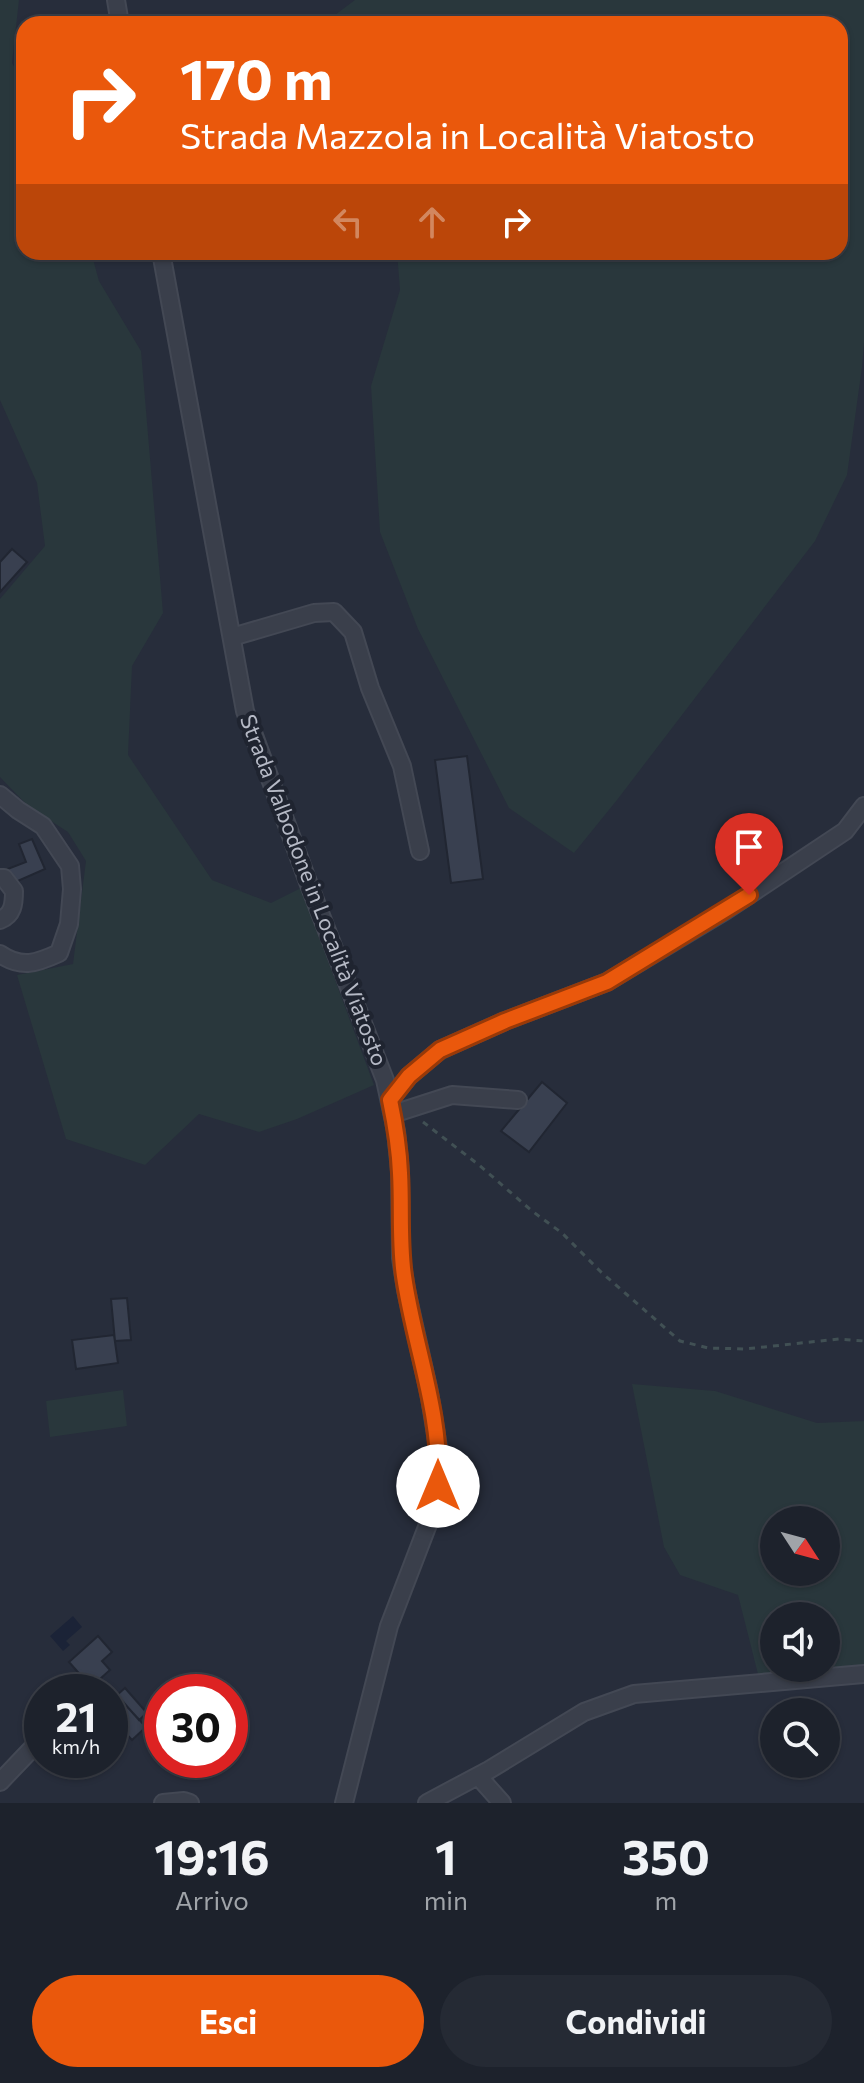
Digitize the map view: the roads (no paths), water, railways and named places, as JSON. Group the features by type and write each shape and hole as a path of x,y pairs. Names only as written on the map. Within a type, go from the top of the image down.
{"street":[{"name":"Strada Valbodone in Località Viatosto","path":"162,260 245,711 395,1108 400,1171 401,1258 440,1459 432,1514 389,1626 344,1803"},
{"path":"232,637 314,613 334,612 353,632 370,688 402,766 420,851"},
{"path":"0,795 43,826 70,866 72,889 69,924 59,953 36,964 11,962 0,954"},
{"path":"395,1108 409,1076 440,1050 607,982 725,911 845,831 864,806"},
{"path":"0,878 4,878 14,891 14,907 0,920"},
{"path":"395,1108 452,1095 518,1100"},
{"path":"427,1803 584,1712 634,1694 864,1674"},
{"path":"0,1782 24,1757"},
{"path":"478,1776 502,1803"},
{"path":"163,1803 190,1803"}],"water":[{"path":"73,1616 82,1627 66,1641 70,1645 63,1651 50,1636"}]}
